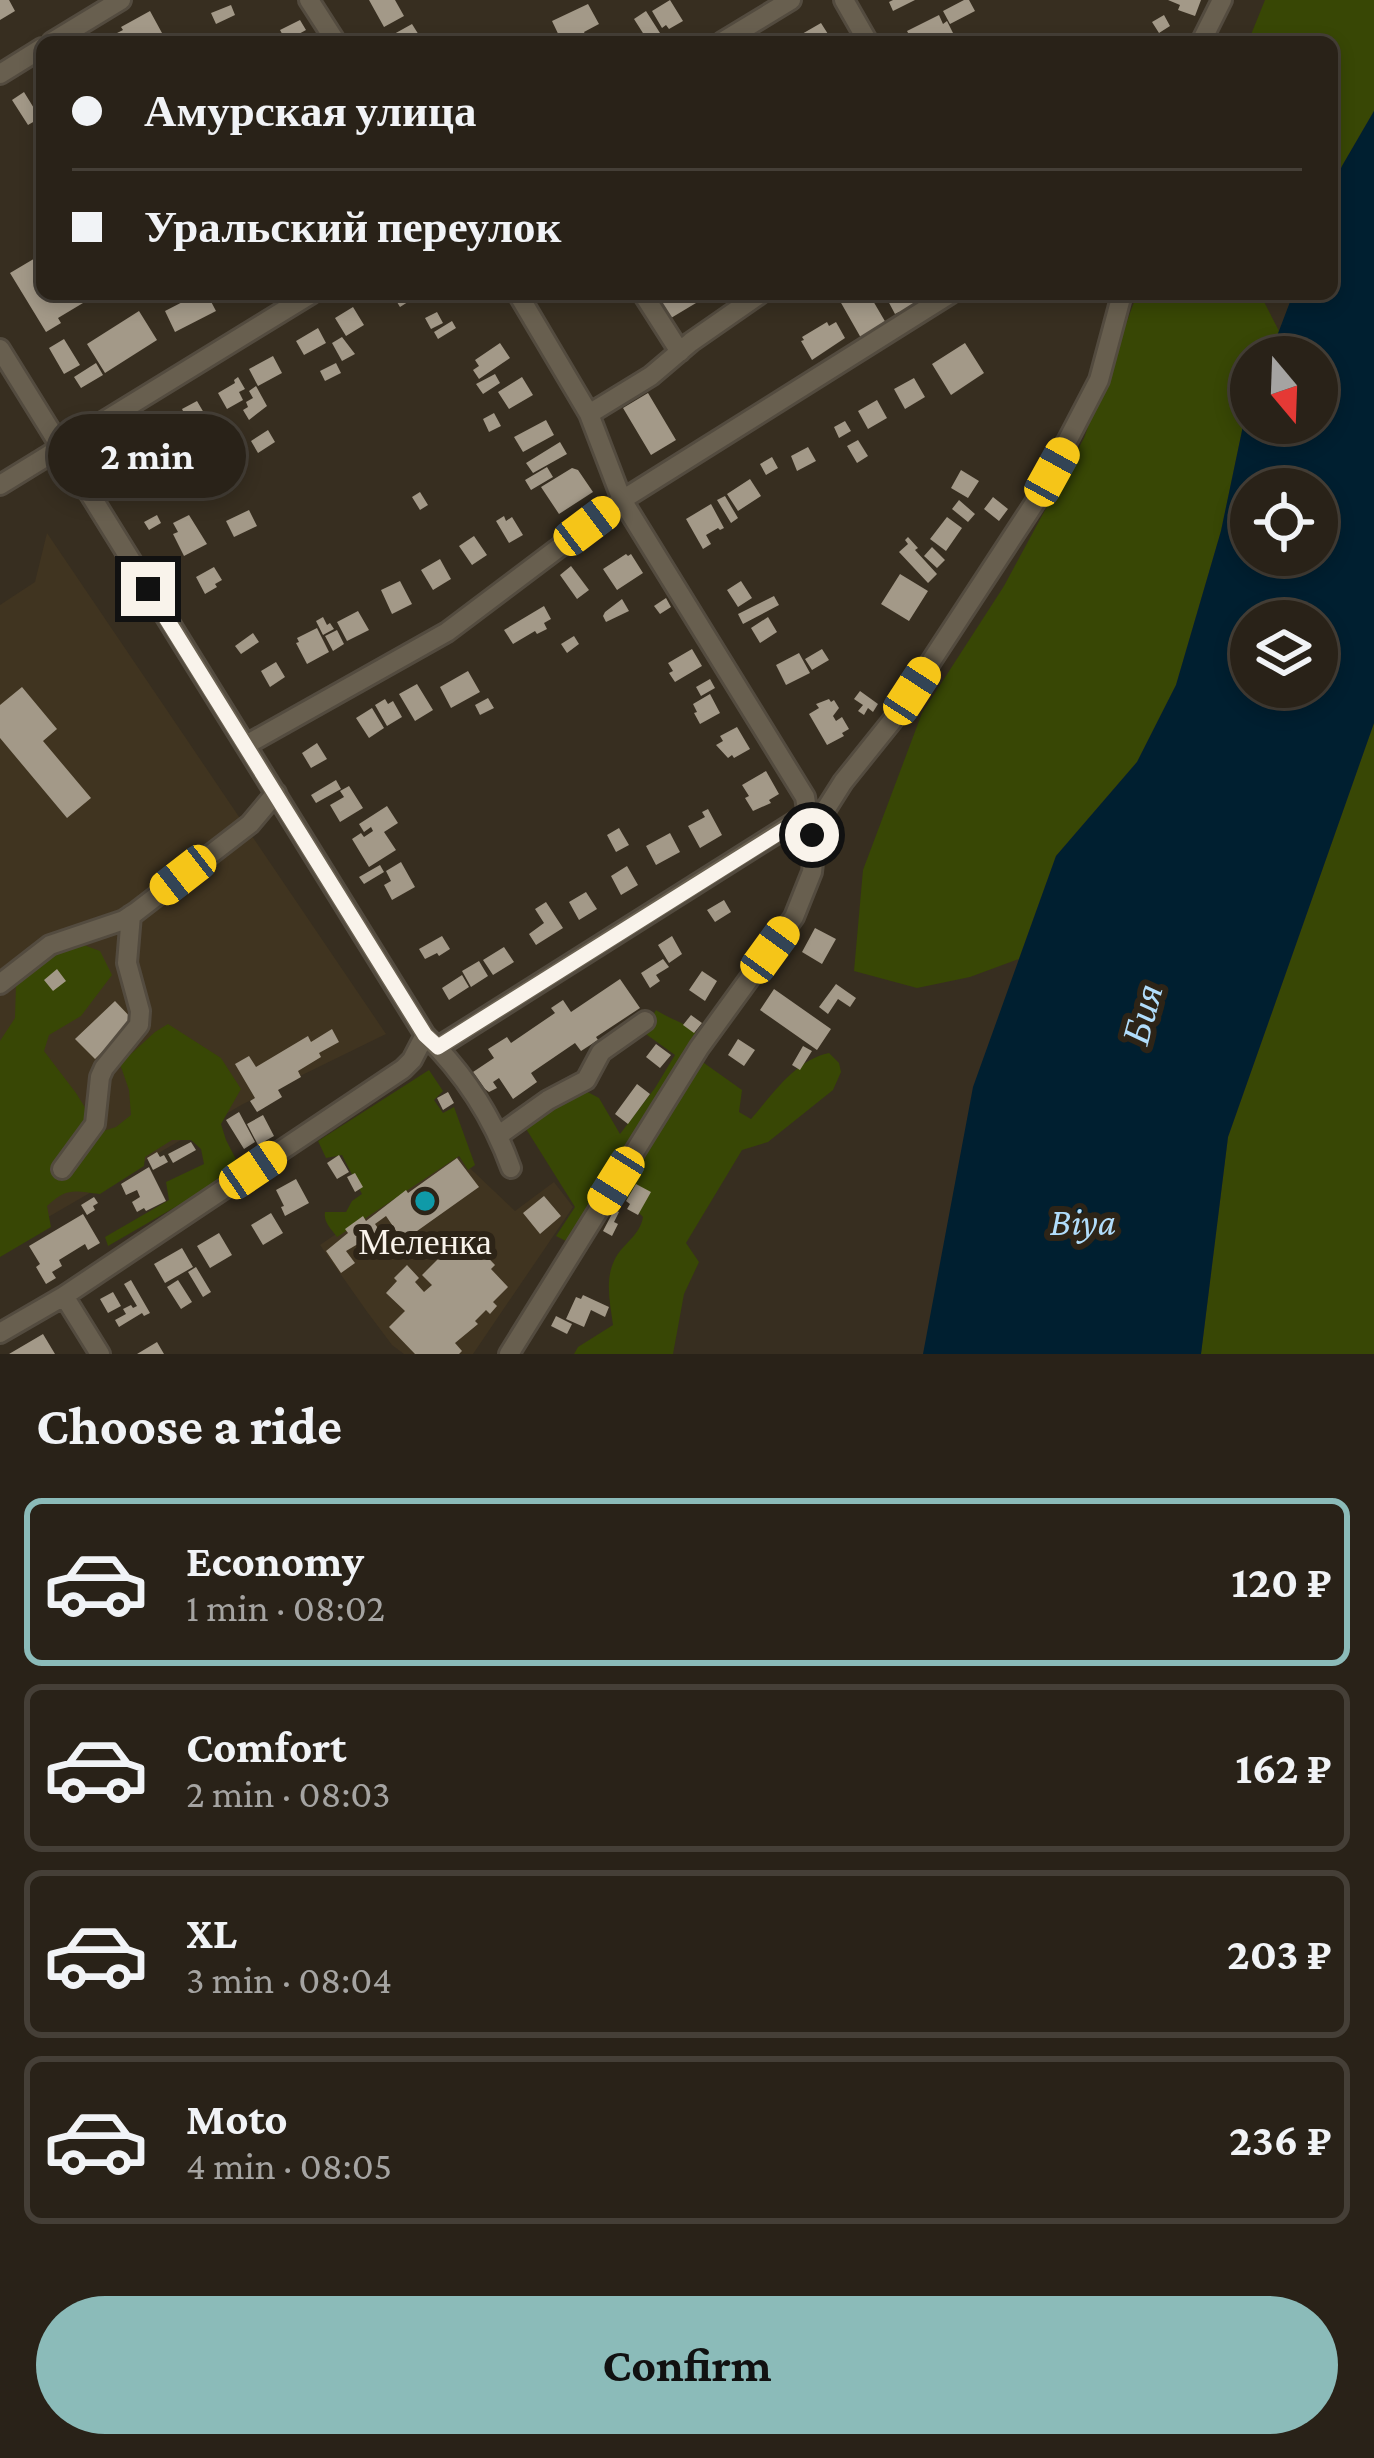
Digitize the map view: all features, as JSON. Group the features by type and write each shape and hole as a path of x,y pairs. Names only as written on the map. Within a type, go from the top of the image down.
{"street":[{"path":"62,36 121,0"},
{"path":"309,0 332,36"},
{"path":"732,36 791,0"},
{"path":"844,0 865,36"},
{"path":"1204,36 1222,0"},
{"path":"0,74 36,52"},
{"path":"0,485 301,300"},
{"path":"509,1354 699,1048 794,917 812,872 814,853 806,797 622,500 589,414 522,300"},
{"path":"647,300 680,352"},
{"path":"589,414 651,376 752,300"},
{"path":"245,745 447,632 622,500 940,300"},
{"path":"0,1333 64,1296 404,1069 432,1041 810,822 892,721 1036,501 1100,380 1120,300"},
{"path":"0,350 432,1041 492,1121 511,1168"},
{"path":"0,984 50,945 131,915 250,824 276,793"},
{"path":"62,1169 94,1124 104,1068 141,1019 128,963 131,915"},
{"path":"499,1135 586,1080 601,1052 645,1021"},
{"path":"64,1296 100,1354"}],"shaded area":[{"path":"47,533 386,1034 243,1104 0,1245 0,605 35,582"},
{"name":"Меленка","path":"454,1153 515,1211 554,1182 573,1207 473,1354 404,1354 392,1345 320,1245"}],"green space":[{"path":"1265,0 1374,0 1374,111 1338,176 1338,36 1250,36"},
{"path":"1135,300 1263,300 1279,331 1277,336 1230,336 1230,444 1239,444 1234,468 1230,468 1221,531 1176,685 1137,762 1056,856 1019,959 970,977 917,988 854,971 863,870 922,713 1004,586 1084,438"},
{"path":"1374,723 1374,1354 1201,1354 1228,1137"},
{"path":"81,944 100,951 112,975 81,1016 49,1035 44,1051 100,1132 131,1115 120,1064 168,1024 221,1058 241,1089 221,1124 241,1169 108,1246 105,1237 169,1200 166,1182 204,1164 201,1149 191,1140 172,1140 145,1157 144,1166 100,1194 77,1191 60,1196 47,1206 51,1227 0,1257 0,1041 15,1018 16,986 52,955"},
{"path":"656,1010 699,1036 572,1244 556,1236 575,1207 523,1124 580,1088 599,1098 620,1134 675,1055 643,1032"},
{"path":"829,1053 841,1072 833,1090 768,1142 742,1150 686,1243 699,1262 684,1294 673,1354 574,1354 613,1325 612,1265 643,1217 615,1188 697,1058 742,1090 739,1112 751,1119 795,1070"},
{"path":"429,1070 443,1091 434,1100 443,1113 454,1107 475,1165 468,1170 459,1156 337,1237 325,1212 346,1212 362,1194 342,1155 326,1158 318,1141"}],"water":[{"name":"Biya","path":"1374,111 1374,723 1228,1137 1201,1354 923,1354 973,1087 1056,856 1137,762 1176,685 1230,488 1230,576 1338,576 1338,468 1234,468 1239,444 1338,444 1338,336 1277,336 1291,300 1338,300 1338,176"}],"building":[{"path":"0,0 9,0 15,11 0,20"},
{"path":"369,0 395,0 404,16 384,27"},
{"path":"670,0 683,21 662,28 652,11"},
{"path":"915,0 893,11 889,2"},
{"path":"964,0 975,11 950,24 943,11"},
{"path":"1168,0 1201,0 1195,16"},
{"path":"588,4 599,24 584,32 586,36 559,36 552,21"},
{"path":"231,5 235,15 216,24 211,13"},
{"path":"150,11 162,33 119,36 121,27"},
{"path":"646,11 660,33 645,36 634,19"},
{"path":"939,15 954,36 910,36 907,31"},
{"path":"1164,15 1170,26 1159,33 1152,22"},
{"path":"300,20 306,30 283,36 280,30"},
{"path":"821,23 829,36 798,36"},
{"path":"412,24 420,36 395,36"},
{"path":"24,92 36,120 28,125 12,100"},
{"path":"36,258 36,300 88,300 58,318 61,323 46,332 10,273"},
{"path":"186,300 210,300 216,311 175,332 165,311"},
{"path":"660,300 701,300 671,318"},
{"path":"839,300 873,300 886,323 861,338"},
{"path":"888,300 920,300 900,314 895,314"},
{"path":"353,307 364,325 346,336 335,318"},
{"path":"139,311 157,340 105,373 87,344"},
{"path":"437,312 443,323 431,329 425,318"},
{"path":"452,321 456,328 438,339 434,332"},
{"path":"827,322 829,326 836,322 845,338 812,360 802,337"},
{"path":"318,328 326,343 304,355 296,341"},
{"path":"342,337 355,354 342,361 332,343"},
{"path":"64,339 80,365 64,374 49,348"},
{"path":"500,343 510,358 479,379 473,370 479,366 475,360"},
{"path":"965,343 984,373 951,395 932,364"},
{"path":"273,356 282,373 258,386 249,369"},
{"path":"96,363 103,375 81,388 74,377"},
{"path":"336,363 341,373 325,381 320,371"},
{"path":"495,374 500,383 483,394 476,384"},
{"path":"238,377 245,389 239,392 243,400 227,409 218,393"},
{"path":"522,377 533,395 509,409 498,392"},
{"path":"914,378 925,397 905,409 894,389"},
{"path":"256,386 267,406 249,420 243,410 253,398 249,391"},
{"path":"648,393 676,440 651,455 623,408"},
{"path":"877,400 887,418 868,429 858,411"},
{"path":"197,401 211,425 203,430 196,419 189,423 182,409"},
{"path":"172,413 188,441 175,448 157,422"},
{"path":"494,413 501,426 489,432 483,419"},
{"path":"546,420 554,435 523,452 514,437"},
{"path":"845,421 851,431 839,438 834,427"},
{"path":"212,428 217,438 203,446 198,436"},
{"path":"268,430 275,442 258,453 251,441"},
{"path":"138,439 150,463 137,470 121,448"},
{"path":"858,440 868,456 857,463 847,446"},
{"path":"560,442 567,454 533,473 526,463"},
{"path":"808,447 816,461 797,471 791,456"},
{"path":"772,457 778,468 766,475 760,464"},
{"path":"547,467 553,477 531,490 525,480"},
{"path":"572,468 593,492 559,514 541,487"},
{"path":"961,470 979,481 968,498 951,488"},
{"path":"750,479 761,496 738,511 727,494"},
{"path":"420,492 428,505 420,510 412,497"},
{"path":"725,496 738,518 731,523 717,500"},
{"path":"993,497 1008,509 999,521 984,509"},
{"path":"959,500 975,514 968,522 952,509"},
{"path":"711,504 724,528 706,535 711,544 703,549 686,519"},
{"path":"249,510 257,526 234,537 226,521"},
{"path":"157,515 161,523 149,530 144,522"},
{"path":"189,515 207,544 184,556 173,523"},
{"path":"504,516 506,521 512,517 523,535 509,543 496,521"},
{"path":"947,517 962,528 946,551 930,539"},
{"path":"474,536 487,555 472,565 459,546"},
{"path":"908,537 937,574 928,583 899,552 908,544"},
{"path":"932,547 945,560 937,568 924,556"},
{"path":"631,554 643,573 617,590 603,569"},
{"path":"440,559 451,579 433,590 421,570"},
{"path":"571,566 589,590 577,599 560,575"},
{"path":"214,567 222,580 205,594 196,577"},
{"path":"900,574 928,591 909,621 881,604"},
{"path":"400,581 412,604 392,614 381,590"},
{"path":"741,581 752,598 738,607 727,590"},
{"path":"774,596 779,605 743,624 738,614"},
{"path":"666,598 671,607 660,614 654,606"},
{"path":"622,599 629,611 606,622 605,612"},
{"path":"544,606 551,619 544,623 547,629 513,644 504,630"},
{"path":"358,611 369,630 347,641 337,622"},
{"path":"323,617 334,629 323,635 316,621"},
{"path":"768,617 777,632 760,643 751,628"},
{"path":"317,628 329,652 307,664 297,638"},
{"path":"337,630 344,644 333,651 325,636"},
{"path":"253,633 259,642 241,654 235,646"},
{"path":"574,636 579,644 567,653 561,644"},
{"path":"692,649 702,666 675,682 668,663"},
{"path":"822,649 829,660 812,670 805,659"},
{"path":"799,653 810,673 786,685 776,665"},
{"path":"276,662 285,677 270,687 261,671"},
{"path":"468,671 480,692 451,708 440,687"},
{"path":"710,679 715,688 701,696 696,687"},
{"path":"417,684 433,710 415,721 399,694"},
{"path":"22,687 57,729 43,741 91,798 67,818 0,738 0,705"},
{"path":"860,691 878,704 873,712 868,708 864,715 858,711 863,705 854,699"},
{"path":"710,694 720,713 700,724 693,704"},
{"path":"488,698 494,708 480,715 475,705"},
{"path":"385,699 388,704 393,701 402,717 387,726 375,705"},
{"path":"829,699 839,708 833,716 836,721 842,717 849,729 827,745 809,714 819,708 816,704"},
{"path":"372,708 384,728 369,738 356,718"},
{"path":"737,727 750,749 728,758 716,745 723,741 720,736"},
{"path":"317,743 327,759 311,768 302,753"},
{"path":"766,771 779,794 753,811 742,785"},
{"path":"336,780 341,789 316,803 311,795"},
{"path":"349,786 363,808 340,822 330,805 344,797 340,791"},
{"path":"387,806 398,823 384,832 396,850 369,867 352,839 373,831 371,827 364,832 359,824"},
{"path":"708,809 722,835 700,848 688,826 705,817 702,812"},
{"path":"619,828 629,845 616,852 607,835"},
{"path":"670,833 680,852 656,865 646,846"},
{"path":"401,862 415,887 392,900 384,885 391,881 386,871"},
{"path":"380,865 384,872 364,884 359,877"},
{"path":"627,866 638,885 621,895 611,876"},
{"path":"586,892 597,909 579,920 569,902"},
{"path":"724,900 731,912 715,922 707,910"},
{"path":"546,902 563,928 536,945 529,934 544,923 535,909"},
{"path":"815,928 836,939 822,964 802,952"},
{"path":"442,936 450,949 425,959 419,949"},
{"path":"672,936 682,954 669,963 658,945"},
{"path":"504,947 514,962 493,975 483,960"},
{"path":"663,959 669,967 656,975 660,981 650,988 641,973"},
{"path":"479,961 488,976 471,987 462,971"},
{"path":"57,969 66,981 53,991 44,980"},
{"path":"702,971 717,981 705,1001 689,990"},
{"path":"462,975 469,987 449,1000 442,988"},
{"path":"620,979 640,1008 581,1051 575,1043 531,1073 537,1082 513,1099 499,1078 493,1082 497,1088 485,1089 473,1072 494,1058 488,1049 507,1037 511,1043 555,1013 551,1008 563,1000 571,1012"},
{"path":"836,984 856,998 850,1007 838,999 828,1014 819,1007"},
{"path":"774,989 831,1029 817,1050 760,1010"},
{"path":"115,1001 134,1021 95,1059 75,1039"},
{"path":"691,1015 702,1023 694,1033 683,1025"},
{"path":"332,1029 339,1042 298,1071 301,1077 278,1090 282,1097 257,1112 250,1101 255,1098 235,1064 249,1056 256,1067 308,1036 311,1042"},
{"path":"738,1039 755,1050 744,1066 728,1055"},
{"path":"656,1044 671,1055 660,1068 646,1057"},
{"path":"803,1046 812,1051 800,1070 792,1065"},
{"path":"637,1084 650,1094 628,1124 615,1114"},
{"path":"448,1092 454,1103 443,1110 437,1098"},
{"path":"239,1112 255,1142 244,1149 226,1120"},
{"path":"263,1115 274,1136 258,1145 247,1124"},
{"path":"191,1142 196,1150 173,1163 168,1154"},
{"path":"157,1152 168,1162 153,1170 147,1158"},
{"path":"339,1155 349,1172 337,1179 327,1163"},
{"name":"Меленка","path":"457,1158 479,1187 403,1241 386,1216 375,1224 380,1231 346,1251 355,1263 341,1273 326,1251 348,1233 345,1229 363,1216 366,1221"},
{"path":"149,1167 166,1201 137,1212 132,1202 140,1197 137,1190 126,1195 121,1184"},
{"path":"355,1173 363,1187 355,1192 347,1177"},
{"path":"296,1179 309,1203 285,1216 276,1190"},
{"path":"636,1184 651,1192 638,1215 627,1209 626,1201"},
{"path":"544,1196 561,1216 540,1234 523,1213"},
{"path":"94,1197 98,1203 87,1215 81,1205"},
{"path":"614,1210 619,1212 612,1236 603,1231"},
{"path":"271,1213 283,1233 263,1245 251,1225"},
{"path":"83,1214 100,1243 88,1250 85,1244 59,1260 62,1266 52,1272 56,1278 46,1284 29,1246"},
{"path":"219,1233 232,1255 210,1268 197,1246"},
{"path":"471,1240 508,1287 493,1302 497,1306 490,1314 486,1310 475,1321 478,1324 455,1343 462,1351 459,1354 415,1354 389,1327 405,1311 386,1293 407,1265 424,1292 432,1285 422,1275 445,1252 451,1257"},
{"path":"182,1248 193,1267 165,1283 154,1264"},
{"path":"196,1267 211,1292 203,1297 188,1272"},
{"path":"131,1280 150,1313 119,1327 115,1320 126,1314 123,1309 137,1306 124,1284"},
{"path":"178,1280 192,1302 181,1309 167,1287"},
{"path":"113,1292 121,1306 108,1313 100,1299"},
{"path":"583,1295 609,1307 605,1317 591,1310 584,1327 566,1319 576,1297"},
{"path":"556,1316 572,1324 567,1334 551,1326"},
{"path":"43,1334 55,1354 9,1354"},
{"path":"157,1342 164,1354 137,1354"}],"place":[{"name":"Меленка","path":"425,1201"}],"route":[{"path":"148,589 425,1035 438,1047 809,814 812,835"}],"water label":[{"name":"Бия","path":"1142,1014"}]}
